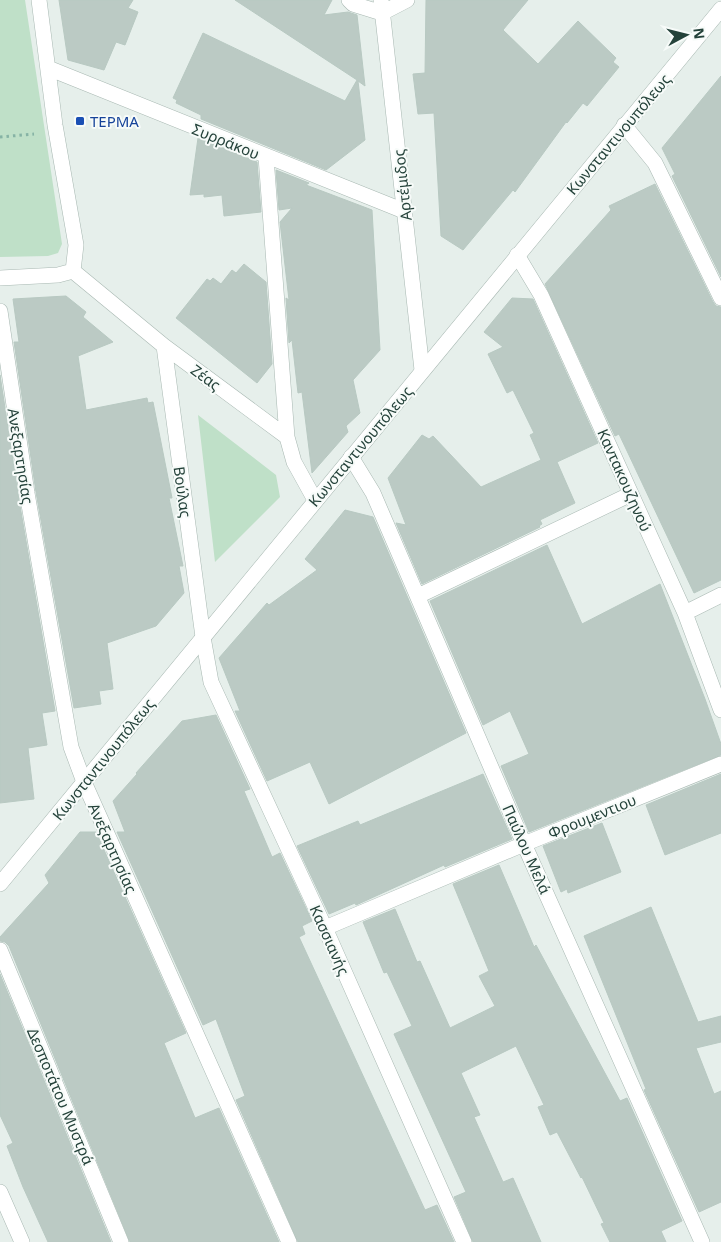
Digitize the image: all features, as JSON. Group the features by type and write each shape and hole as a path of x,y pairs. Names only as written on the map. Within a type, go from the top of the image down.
{"street":[{"path":"0,278 58,275 73,271 76,245 57,132 40,0"},
{"path":"348,0 353,4 382,6 407,0"},
{"name":"Αρτέμιδος","path":"382,6 422,370"},
{"name":"Κωνσταντινουπόλεως","path":"0,884 721,9"},
{"name":"Συρράκου","path":"48,68 404,211"},
{"path":"624,125 655,163 721,298"},
{"path":"266,157 287,437 294,462 315,500"},
{"name":"Καντακουζηνού","path":"518,255 541,296 685,613 721,710"},
{"name":"Ζέας","path":"73,271 164,346 287,437"},
{"name":"Ανεξαρτησίας","path":"0,311 27,493 71,747 84,782 289,1242"},
{"name":"Βούλας","path":"164,346 203,637"},
{"name":"Παύλου Μελά","path":"351,457 373,493 524,844 702,1242"},
{"path":"418,596 631,494"},
{"path":"685,613 721,595"},
{"name":"Κασσιανής","path":"203,637 211,682 325,928 464,1242"},
{"name":"Φρουμεντιου","path":"325,928 721,764"},
{"name":"Δεσποτάτου Μυστρά","path":"0,950 121,1242"},
{"path":"0,1192 22,1242"}],"path":[{"path":"0,137 57,132"}],"green space":[{"path":"0,0 25,0 62,244 58,253 48,256 0,257"},
{"path":"198,415 276,475 280,497 215,562"}],"building":[{"path":"59,0 133,0 128,8 138,12 125,45 116,42 104,70 68,60"},
{"path":"235,0 332,0 324,15 348,12 357,15 365,86 358,81 365,140 326,170 201,119 201,115 176,103 177,100 173,98 203,33 345,101 357,80"},
{"path":"426,0 528,0 503,30 538,64 578,21 616,58 613,62 619,67 587,106 583,103 566,122 515,192 513,190 463,250 441,236 434,113 418,114 413,74 425,73"},
{"path":"721,76 721,277 672,176 675,174 662,148"},
{"path":"198,138 257,162 261,212 224,216 222,195 204,197 204,194 190,195"},
{"path":"276,170 309,183 306,185 372,210 380,350 353,380 360,413 346,426 348,432 312,473 302,392 298,393 292,340 289,343 286,298 289,300 280,222 292,208 279,210"},
{"path":"655,184 713,302 716,306 721,307 721,580 694,593 619,434 615,436 545,284 611,210 609,206"},
{"path":"244,264 266,282 272,364 257,383 176,318 207,279 210,281 213,278 221,284 232,270 236,273"},
{"path":"66,296 86,312 83,317 113,342 78,356 86,410 147,398 148,403 153,402 172,498 169,498 183,566 179,566 184,593 156,626 107,643 113,689 99,691 101,704 74,708 36,492 14,342 19,342 13,299"},
{"path":"512,298 533,299 598,443 557,462 575,503 540,520 542,524 540,527 422,584 396,523 406,525 388,478 422,435 429,439 433,436 481,487 541,460 530,435 534,433 513,390 507,393 488,354 503,347 484,332"},
{"path":"0,375 55,711 42,713 47,745 28,748 34,799 0,803"},
{"path":"345,510 373,517 466,733 329,804 310,762 267,781 235,711 240,711 219,658 267,603 269,605 317,570 305,559"},
{"path":"547,545 582,624 660,584 705,699 721,744 721,755 529,832 501,766 529,754 510,711 483,725 430,601"},
{"path":"216,715 250,789 244,791 272,857 280,853 312,921 302,926 305,934 299,937 425,1210 437,1205 454,1242 298,1242 236,1100 245,1096 216,1019 203,1025 117,832 125,832 113,801 136,773 182,721"},
{"path":"483,774 512,839 445,867 444,865 356,905 355,903 329,914 297,846 358,821 360,825"},
{"path":"721,774 721,833 665,855 646,805"},
{"path":"602,823 621,872 568,893 567,889 561,892 543,846"},
{"path":"80,832 96,832 186,1033 164,1043 195,1118 219,1108 279,1242 130,1242 9,946 5,942 0,941 0,937 49,883 45,875"},
{"path":"499,865 534,947 536,945 620,1101 627,1098 682,1221 661,1231 666,1242 610,1242 601,1224 604,1223 582,1177 557,1132 550,1135 538,1107 544,1105 516,1046 461,1073 480,1115 474,1117 503,1182 513,1178 541,1242 473,1242 454,1197 466,1192 394,1034 412,1026 387,972 384,973 363,922 395,909 417,962 420,961 450,1028 495,1006 479,976 489,971 453,884"},
{"path":"651,907 698,1022 721,1016 721,1042 696,1048 714,1094 721,1091 721,1202 699,1212 644,1090 646,1089 584,936"},
{"path":"0,974 111,1242 48,1242 23,1187 7,1146 13,1143 0,1115"}],"place":[{"name":"ΤΕΡΜΑ","path":"80,121"}]}
